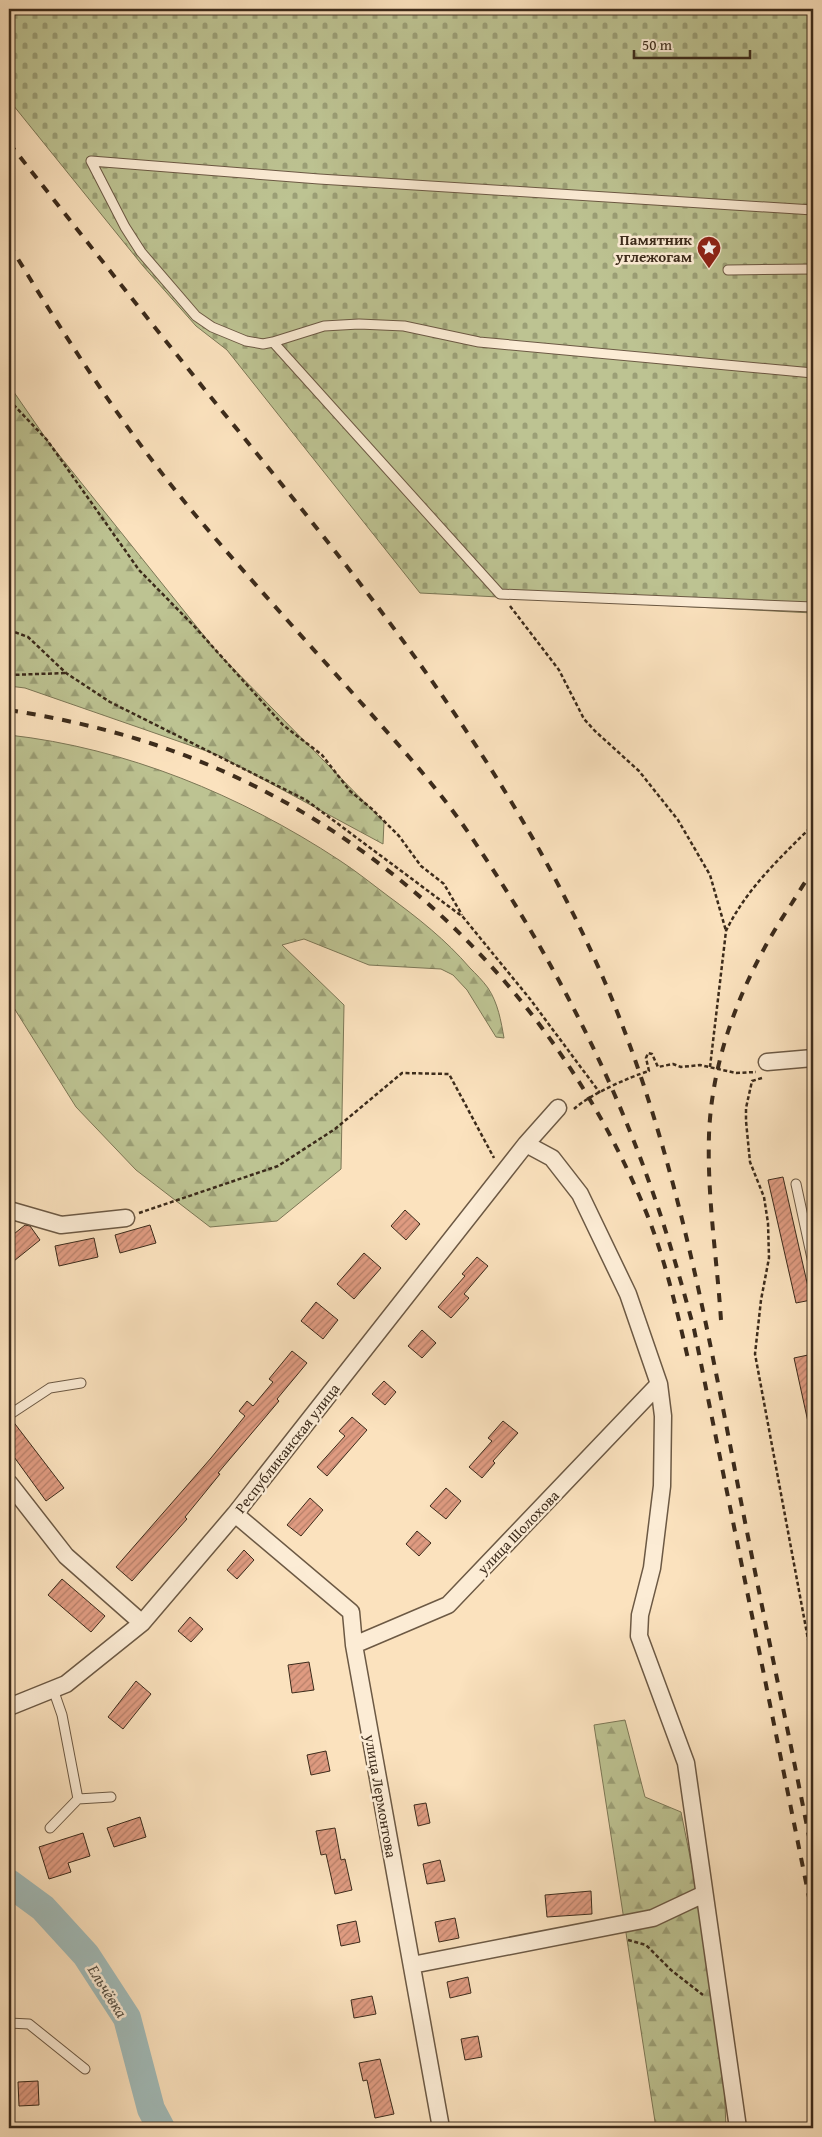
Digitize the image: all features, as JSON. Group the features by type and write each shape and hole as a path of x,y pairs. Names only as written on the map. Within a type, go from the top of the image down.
{"street":[{"path":"767,1062 813,1058"},
{"name":"Республиканская улица","path":"9,1707 66,1684 142,1623 235,1514 526,1144 566,1109"},
{"path":"526,1144 552,1158 580,1194 628,1294 659,1384 663,1425 662,1486 652,1568 640,1615 639,1636 686,1763 738,2128"},
{"path":"9,1210 61,1225 126,1218"},
{"name":"улица Шолохова","path":"354,1645 448,1605 659,1384"},
{"path":"9,1483 66,1556 142,1623"},
{"name":"улица Лермонтова","path":"235,1514 351,1612 354,1645 441,2128"},
{"path":"412,1965 653,1918 704,1894"}],"lane":[{"path":"813,210 319,179 92,161 125,227 141,252 196,316 212,327 246,341 263,344 324,326 359,324 395,326 479,342 813,373"},
{"path":"728,270 813,269"},
{"path":"273,342 500,594 813,607"},
{"path":"796,1184 813,1263"},
{"path":"9,1415 50,1388 81,1383"},
{"path":"53,1689 62,1715 78,1798"},
{"path":"50,1828 78,1798 111,1797"},
{"path":"9,2023 30,2024 85,2069"}],"path":[{"path":"9,400 47,440 138,570 194,626 283,725 322,755 350,791 372,809 398,836 421,866 444,884 462,917 530,999 600,1093"},
{"path":"500,594 559,670 584,719 639,771 678,820 710,874 726,931"},
{"path":"9,630 28,637 66,673 110,702 306,800 462,917"},
{"path":"9,675 66,673"},
{"path":"710,1067 726,931 735,913 756,884 813,825"},
{"path":"566,1109 649,1071 646,1058 648,1053 652,1054 658,1067 673,1064 681,1068 700,1065 736,1074 760,1072 767,1062"},
{"path":"126,1218 278,1166 335,1129 402,1073 449,1074 503,1173"},
{"path":"762,1078 752,1081 746,1108 750,1162 764,1197 768,1223 769,1258 754,1354 813,1666"},
{"path":"628,1940 646,1945 671,1970 721,2011"}],"green space":[{"path":"9,9 813,9 813,613 420,593 227,350 196,326 143,266 9,100"},
{"path":"9,385 47,440 217,652 384,822 383,844 218,755 25,688 9,686"},
{"path":"9,735 53,741 139,763 222,795 301,836 358,873 421,921 451,948 488,988 499,1012 504,1038 496,1037 467,990 453,975 441,969 369,965 304,939 282,945 344,1005 341,1169 277,1221 210,1227 136,1170 76,1107 9,1003"},
{"path":"625,1720 645,1797 681,1812 721,2011 726,2128 656,2128 594,1725"}],"building":[{"path":"783,1177 811,1300 796,1303 768,1180"},
{"path":"405,1210 420,1224 406,1240 391,1226"},
{"path":"25,1225 30,1226 40,1240 9,1265 9,1238"},
{"path":"150,1225 156,1243 120,1253 115,1235"},
{"path":"94,1238 98,1257 59,1266 55,1246"},
{"path":"364,1253 381,1268 354,1299 337,1284"},
{"path":"477,1257 488,1266 464,1294 469,1298 451,1318 438,1307 465,1276 462,1274"},
{"path":"316,1302 338,1320 323,1339 301,1321"},
{"path":"422,1330 436,1343 422,1358 408,1346"},
{"path":"292,1351 307,1363 277,1399 279,1401 218,1473 220,1474 185,1517 187,1519 132,1581 116,1567 245,1416 239,1411 247,1401 253,1406 273,1382 269,1379"},
{"path":"808,1355 813,1376 813,1421 808,1422 794,1358"},
{"path":"384,1381 396,1392 385,1405 372,1394"},
{"path":"352,1417 367,1430 327,1476 317,1467 345,1436 339,1431"},
{"path":"12,1420 64,1488 46,1501 9,1450 9,1421"},
{"path":"503,1421 518,1433 493,1461 495,1463 482,1478 469,1467 492,1441 488,1438"},
{"path":"446,1488 461,1501 446,1519 430,1506"},
{"path":"310,1498 323,1510 301,1536 287,1525"},
{"path":"417,1531 431,1543 419,1556 406,1544"},
{"path":"244,1550 254,1560 237,1579 227,1570"},
{"path":"62,1579 105,1616 91,1632 48,1595"},
{"path":"190,1617 203,1629 191,1642 178,1631"},
{"path":"309,1662 314,1690 292,1693 288,1665"},
{"path":"136,1681 151,1694 123,1729 108,1717"},
{"path":"326,1751 330,1771 311,1775 307,1755"},
{"path":"426,1803 430,1823 418,1826 414,1805"},
{"path":"140,1817 146,1837 114,1847 107,1828"},
{"path":"335,1828 341,1860 345,1859 352,1890 335,1894 326,1854 321,1855 316,1831"},
{"path":"83,1833 90,1856 68,1863 71,1872 49,1879 39,1847"},
{"path":"440,1860 445,1881 427,1884 423,1864"},
{"path":"591,1891 592,1914 547,1917 545,1895"},
{"path":"455,1918 459,1938 439,1942 435,1922"},
{"path":"356,1921 360,1942 341,1946 337,1925"},
{"path":"468,1977 471,1993 450,1998 447,1982"},
{"path":"372,1996 376,2014 354,2018 351,2000"},
{"path":"478,2036 482,2057 465,2060 461,2039"},
{"path":"380,2059 394,2114 375,2118 367,2080 363,2081 359,2063"},
{"path":"38,2081 39,2105 19,2106 18,2082"}],"waterway":[{"name":"Ельчёвка","path":"9,1883 43,1908 86,1955 127,2018 151,2109 161,2128"}],"railway":[{"path":"9,143 281,483 385,617 435,685 482,756 527,828 568,903 604,980 628,1041 668,1166 713,1357 813,1857"},
{"path":"9,244 52,315 98,384 171,485 197,517 409,757 464,826 502,883 550,965 594,1049 648,1179 667,1235 694,1329 813,1917"},
{"path":"9,710 83,724 138,739 237,778 313,819 384,868 450,924 509,987 561,1055 607,1129 644,1207 658,1245 670,1284 689,1363"},
{"path":"721,1320 709,1158 709,1135 717,1073 724,1043 746,984 775,929 813,872"}],"place":[{"name":"Памятник углежогам","path":"709,269"}]}
